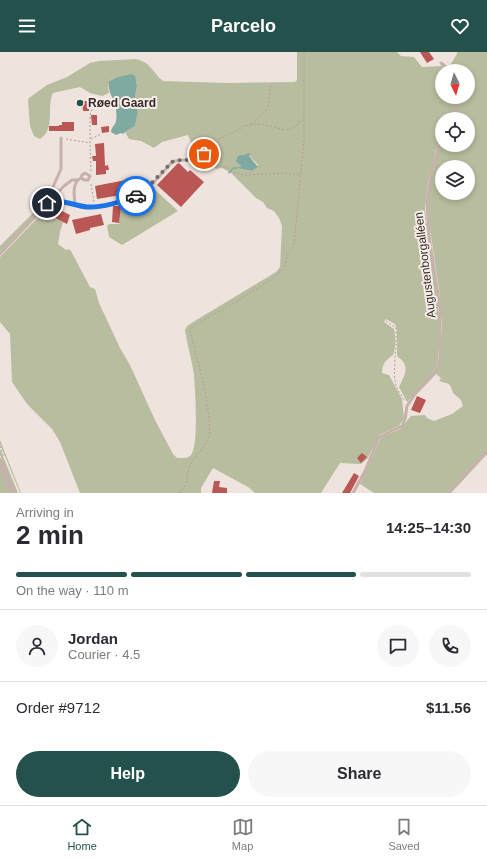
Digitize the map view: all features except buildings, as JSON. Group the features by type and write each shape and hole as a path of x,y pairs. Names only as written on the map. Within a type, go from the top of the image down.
{"street":[{"path":"0,461 13,493"}],"lane":[{"path":"48,198 61,169 61,138"},
{"name":"Augustenborgalléen","path":"353,493 365,471 377,438 402,426 405,419 406,406 415,394 437,371 440,359 440,308 429,236 427,204 432,169 437,152"},
{"path":"47,203 56,201 83,207 94,207 129,198 143,192 174,161 203,155"},
{"path":"0,254 67,183 72,180 80,179 88,180 90,176 88,173 83,174 80,179 75,188 75,204"},
{"path":"47,203 49,187"},
{"path":"449,493 487,452"}],"path":[{"path":"180,493 186,484 188,471 192,462 206,444 210,435 210,417 206,390 190,331 194,326 269,282 284,267 287,256 293,248 304,139 304,52"},
{"path":"271,84 268,107 265,112 251,124 213,142 203,155 213,164 228,168 232,172 245,175 285,173 301,175"},
{"path":"92,171 90,114 93,105"},
{"path":"251,124 272,126 286,130 296,126 304,116"},
{"path":"91,139 101,134"},
{"path":"61,138 90,143"},
{"path":"88,180 92,185 94,207"},
{"path":"386,321 396,328 396,383 406,406"}],"green space":[{"path":"297,52 397,52 401,56 414,57 422,67 435,66 435,104 456,104 454,112 435,112 435,152 428,184 425,208 438,302 440,328 436,371 407,402 399,387 406,370 404,363 397,356 397,330 395,324 386,319 384,322 394,329 395,345 393,355 385,362 382,373 389,375 402,399 404,418 399,426 379,435 368,458 361,464 340,463 321,493 255,493 248,487 213,468 201,488 201,493 80,493 60,442 52,429 27,404 12,382 10,334 0,322 0,257 43,212 44,214 63,222 58,244 66,250 69,249 71,251 90,287 95,289 99,303 120,348 130,365 155,420 173,454 177,458 185,458 191,455 193,449 196,417 194,375 185,330 187,326 276,272 280,267 282,226 274,211 267,208 263,202 256,198 231,173 222,168 216,169 205,160 205,155 203,153 191,154 192,145 188,135 162,142 154,148 141,141 129,139 125,132 135,126 138,112 135,97 137,83 129,75 110,80 108,87 109,93 102,96 90,93 80,87 53,93 50,105 48,130 40,139 34,136 30,126 29,98 47,85 67,77 90,63 99,61 136,59 149,65 163,81 227,83 295,82 297,80","holes":["244,154 249,155 258,165 257,168 252,171 238,168 241,167 239,163"]},
{"path":"457,52 487,52 487,451 448,493 374,493 360,484 381,437 400,429 411,416 425,415 427,418 434,421 452,414 463,406 461,400 453,393 449,384 439,381 441,378 436,374 439,367 442,325 439,289 428,216 428,195 435,164 435,200 475,200 475,160 436,160 438,152 475,152 475,112 456,112 457,104 475,104 475,64 451,64"},
{"path":"154,189 178,211 122,245 109,237 107,226 109,224 119,224 120,203 145,199"},
{"path":"39,207 40,209 38,212 0,252 0,246"},
{"path":"0,440 21,493 0,444"},
{"path":"0,449 18,493 15,493 0,455"},
{"path":"0,466 11,493 0,493"}],"water":[{"path":"132,74 135,76 137,85 135,97 138,112 135,126 123,134 121,133 116,135 111,132 116,120 116,108 109,88 109,81 118,77"},
{"path":"250,153 250,157 258,167 252,171 237,168 241,166 236,161 238,156"}],"waterway":[{"path":"229,173 233,168 237,168"}],"way so far":[{"path":"136,196 143,192 172,162 177,160 198,158 204,154"}],"place":[{"name":"Røed Gaard","path":"80,103"}],"route":[{"path":"47,203 56,201 89,208 118,202 136,196"}]}
